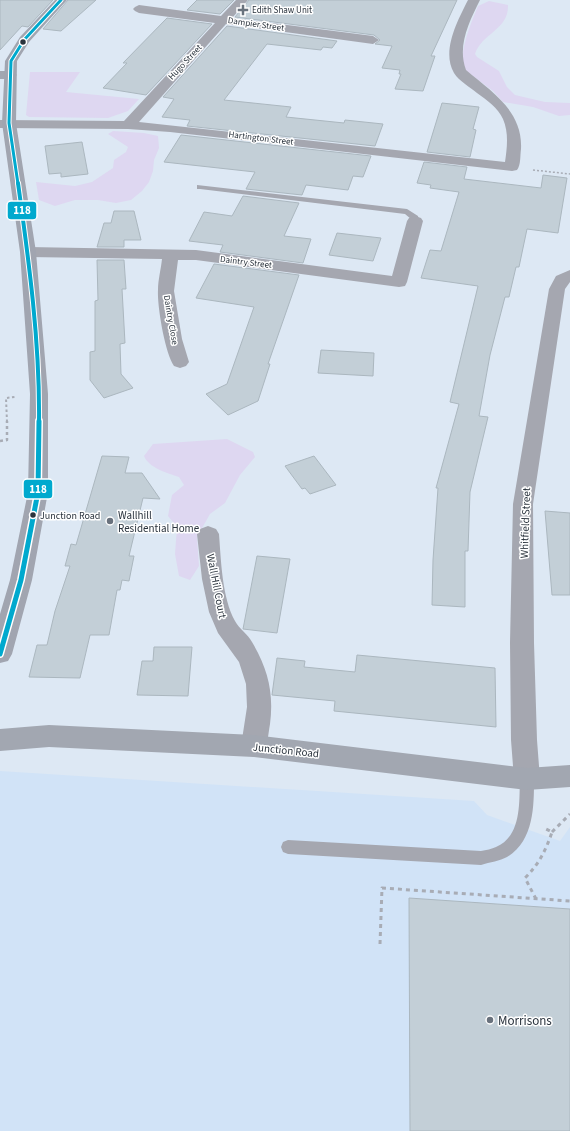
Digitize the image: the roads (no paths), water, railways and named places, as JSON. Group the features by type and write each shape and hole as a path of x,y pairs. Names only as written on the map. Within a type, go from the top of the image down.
{"highway":[{"path":"0,654 21,580 38,492 39,394 28,252 4,124 5,75 11,61 24,40 61,0"}],"street":[{"name":"Hugo Street","path":"128,125 242,0"},
{"name":"Hartington Street","path":"4,124 128,125 170,128 512,167 515,151 514,130 511,121 499,104 460,72 457,66 458,40 474,0"},
{"name":"Dampier Street","path":"138,8 373,40"},
{"name":"Daintry Street","path":"28,252 171,254 209,257 400,282 415,221"},
{"name":"Daintry Close","path":"171,254 166,291 173,339 180,362"},
{"name":"Whitfield Street","path":"527,779 524,740 522,650 523,504 557,289 562,280 570,275"},
{"name":"Wall Hill Court","path":"208,534 212,571 219,610 225,626 243,646 256,669 261,702 254,746"},
{"name":"Junction Road","path":"0,740 49,736 254,746 527,779 570,776"}],"lane":[{"path":"200,187 407,212 415,218 415,221"},
{"path":"288,847 481,858 502,852 517,839 526,820 527,779"}],"place":[{"name":"Edith Shaw Unit","path":"243,10"},
{"name":"Junction Road","path":"33,515"},
{"name":"Wallhill Residential Home","path":"110,521"},
{"name":"Morrisons","path":"490,1020"}]}
